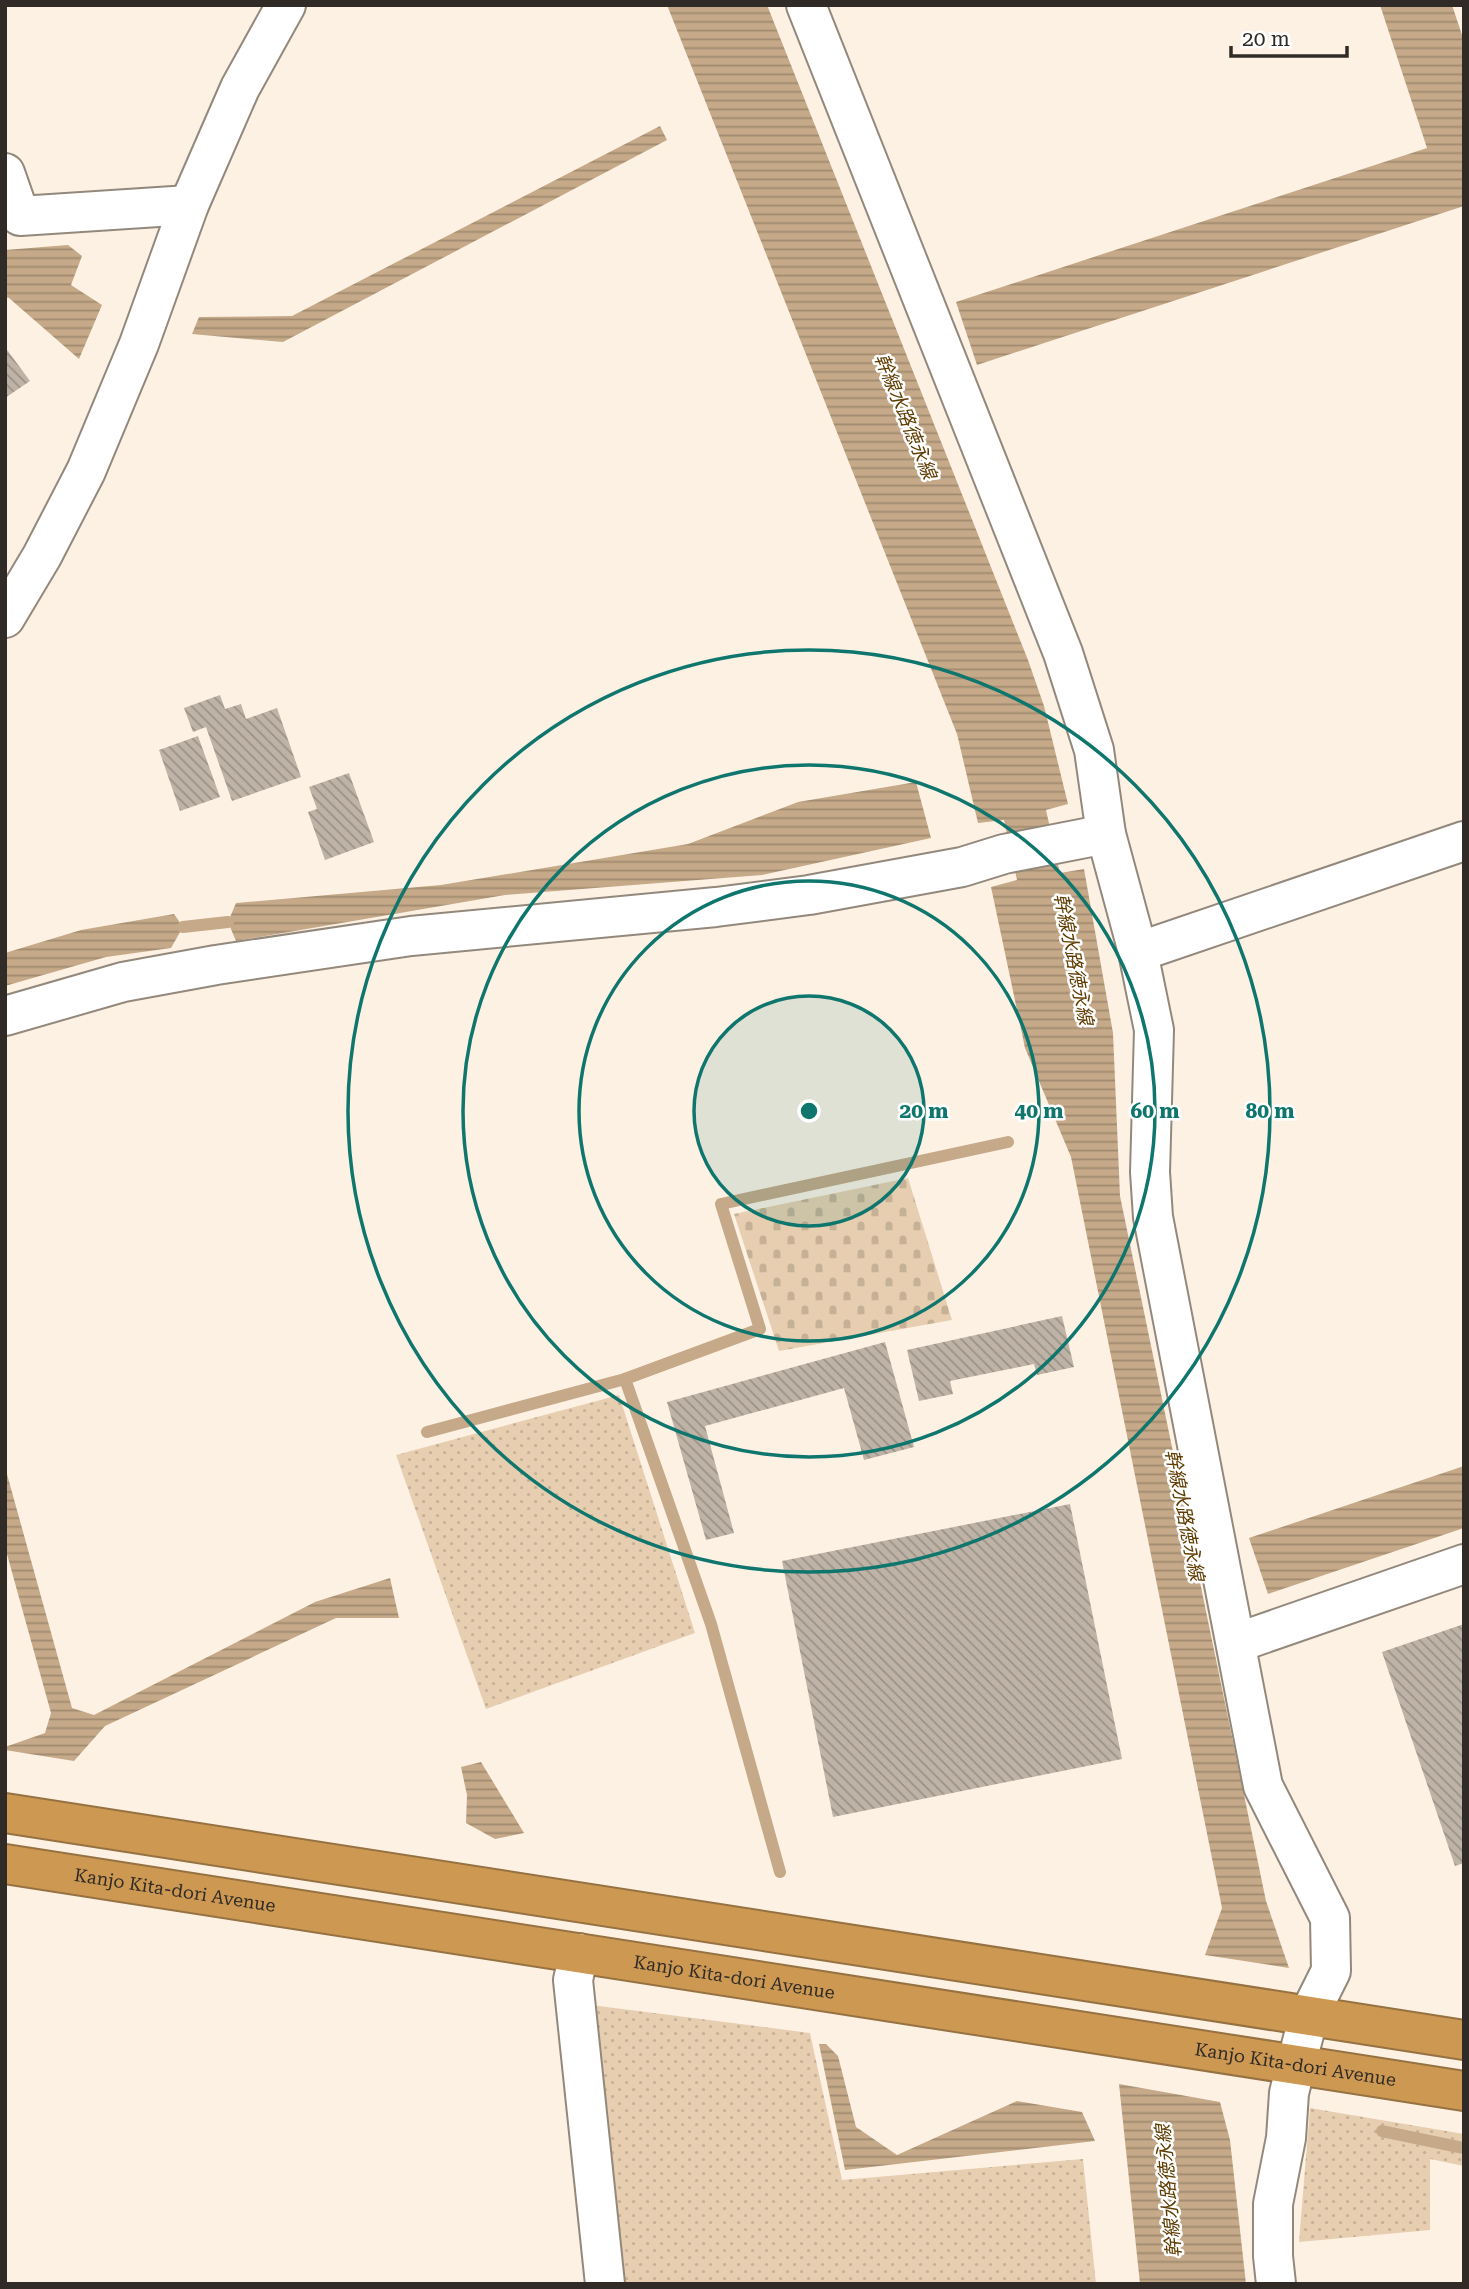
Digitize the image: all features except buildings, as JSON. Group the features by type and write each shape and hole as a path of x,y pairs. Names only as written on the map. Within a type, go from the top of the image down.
{"highway":[{"path":"5,1813 1464,2040"},
{"name":"Kanjo Kita-dori Avenue","path":"5,1864 1464,2091"}],"street":[{"path":"5,618 86,471 139,344 188,205 240,88 286,5"},
{"path":"806,5 1063,653 1094,750 1106,834 1138,951 1154,1030 1150,1172 1153,1217 1263,1786 1330,1918 1331,1971 1309,2015 1289,2093 1286,2138 1273,2204 1276,2284"},
{"path":"5,173 13,220 188,205"},
{"path":"5,1016 123,982 216,965 411,936 716,908 809,895 962,867 1004,855 1106,834"},
{"path":"1138,951 1464,841"},
{"path":"1236,1643 1464,1564"},
{"path":"579,1953 573,1980 605,2284"}],"green space":[{"path":"908,1178 952,1320 779,1351 734,1214"},
{"path":"619,1395 695,1633 486,1709 396,1455"},
{"path":"591,2005 810,2033 842,2180 1083,2159 1096,2284 624,2284"},
{"path":"1310,2108 1464,2134 1464,2166 1430,2159 1430,2230 1299,2242"}],"water":[{"name":"幹線水路徳永線","path":"667,5 767,5 1044,706 1068,804 1046,810 1060,873 1084,869 1113,1033 1120,1196 1266,1901 1289,1968 1205,1955 1222,1908 1071,1157 1025,1048 991,887 1017,880 1004,820 978,823 957,734"},
{"path":"1380,5 1452,5 1464,41 1464,206 977,365 956,302 1427,148"},
{"path":"660,126 667,140 283,342 192,334 199,317 292,316"},
{"path":"68,245 82,256 71,285 102,305 79,359 5,297 5,250"},
{"path":"916,782 931,838 762,875 505,895 236,941 228,922 236,903 441,885 688,844 798,802"},
{"path":"174,914 183,927 171,948 106,957 5,986 5,953 81,930"},
{"path":"1464,1466 1464,1528 1268,1594 1249,1538"},
{"path":"5,1467 72,1708 94,1715 315,1602 390,1578 399,1618 336,1618 105,1726 74,1761 5,1750 5,1747 45,1733 51,1713 5,1547"},
{"path":"481,1762 524,1833 495,1839 466,1823 467,1795 461,1767"},
{"path":"819,2044 826,2044 838,2056 856,2127 897,2155 1017,2101 1082,2112 1095,2141 845,2170"},
{"name":"幹線水路徳永線","path":"1119,2084 1220,2102 1230,2140 1246,2284 1140,2284"}],"waterway":[{"path":"183,927 228,922"},
{"path":"780,1872 711,1624 625,1379 760,1329 721,1204 1008,1142"},
{"path":"427,1432 625,1379"},
{"path":"1382,2131 1464,2148"}]}
